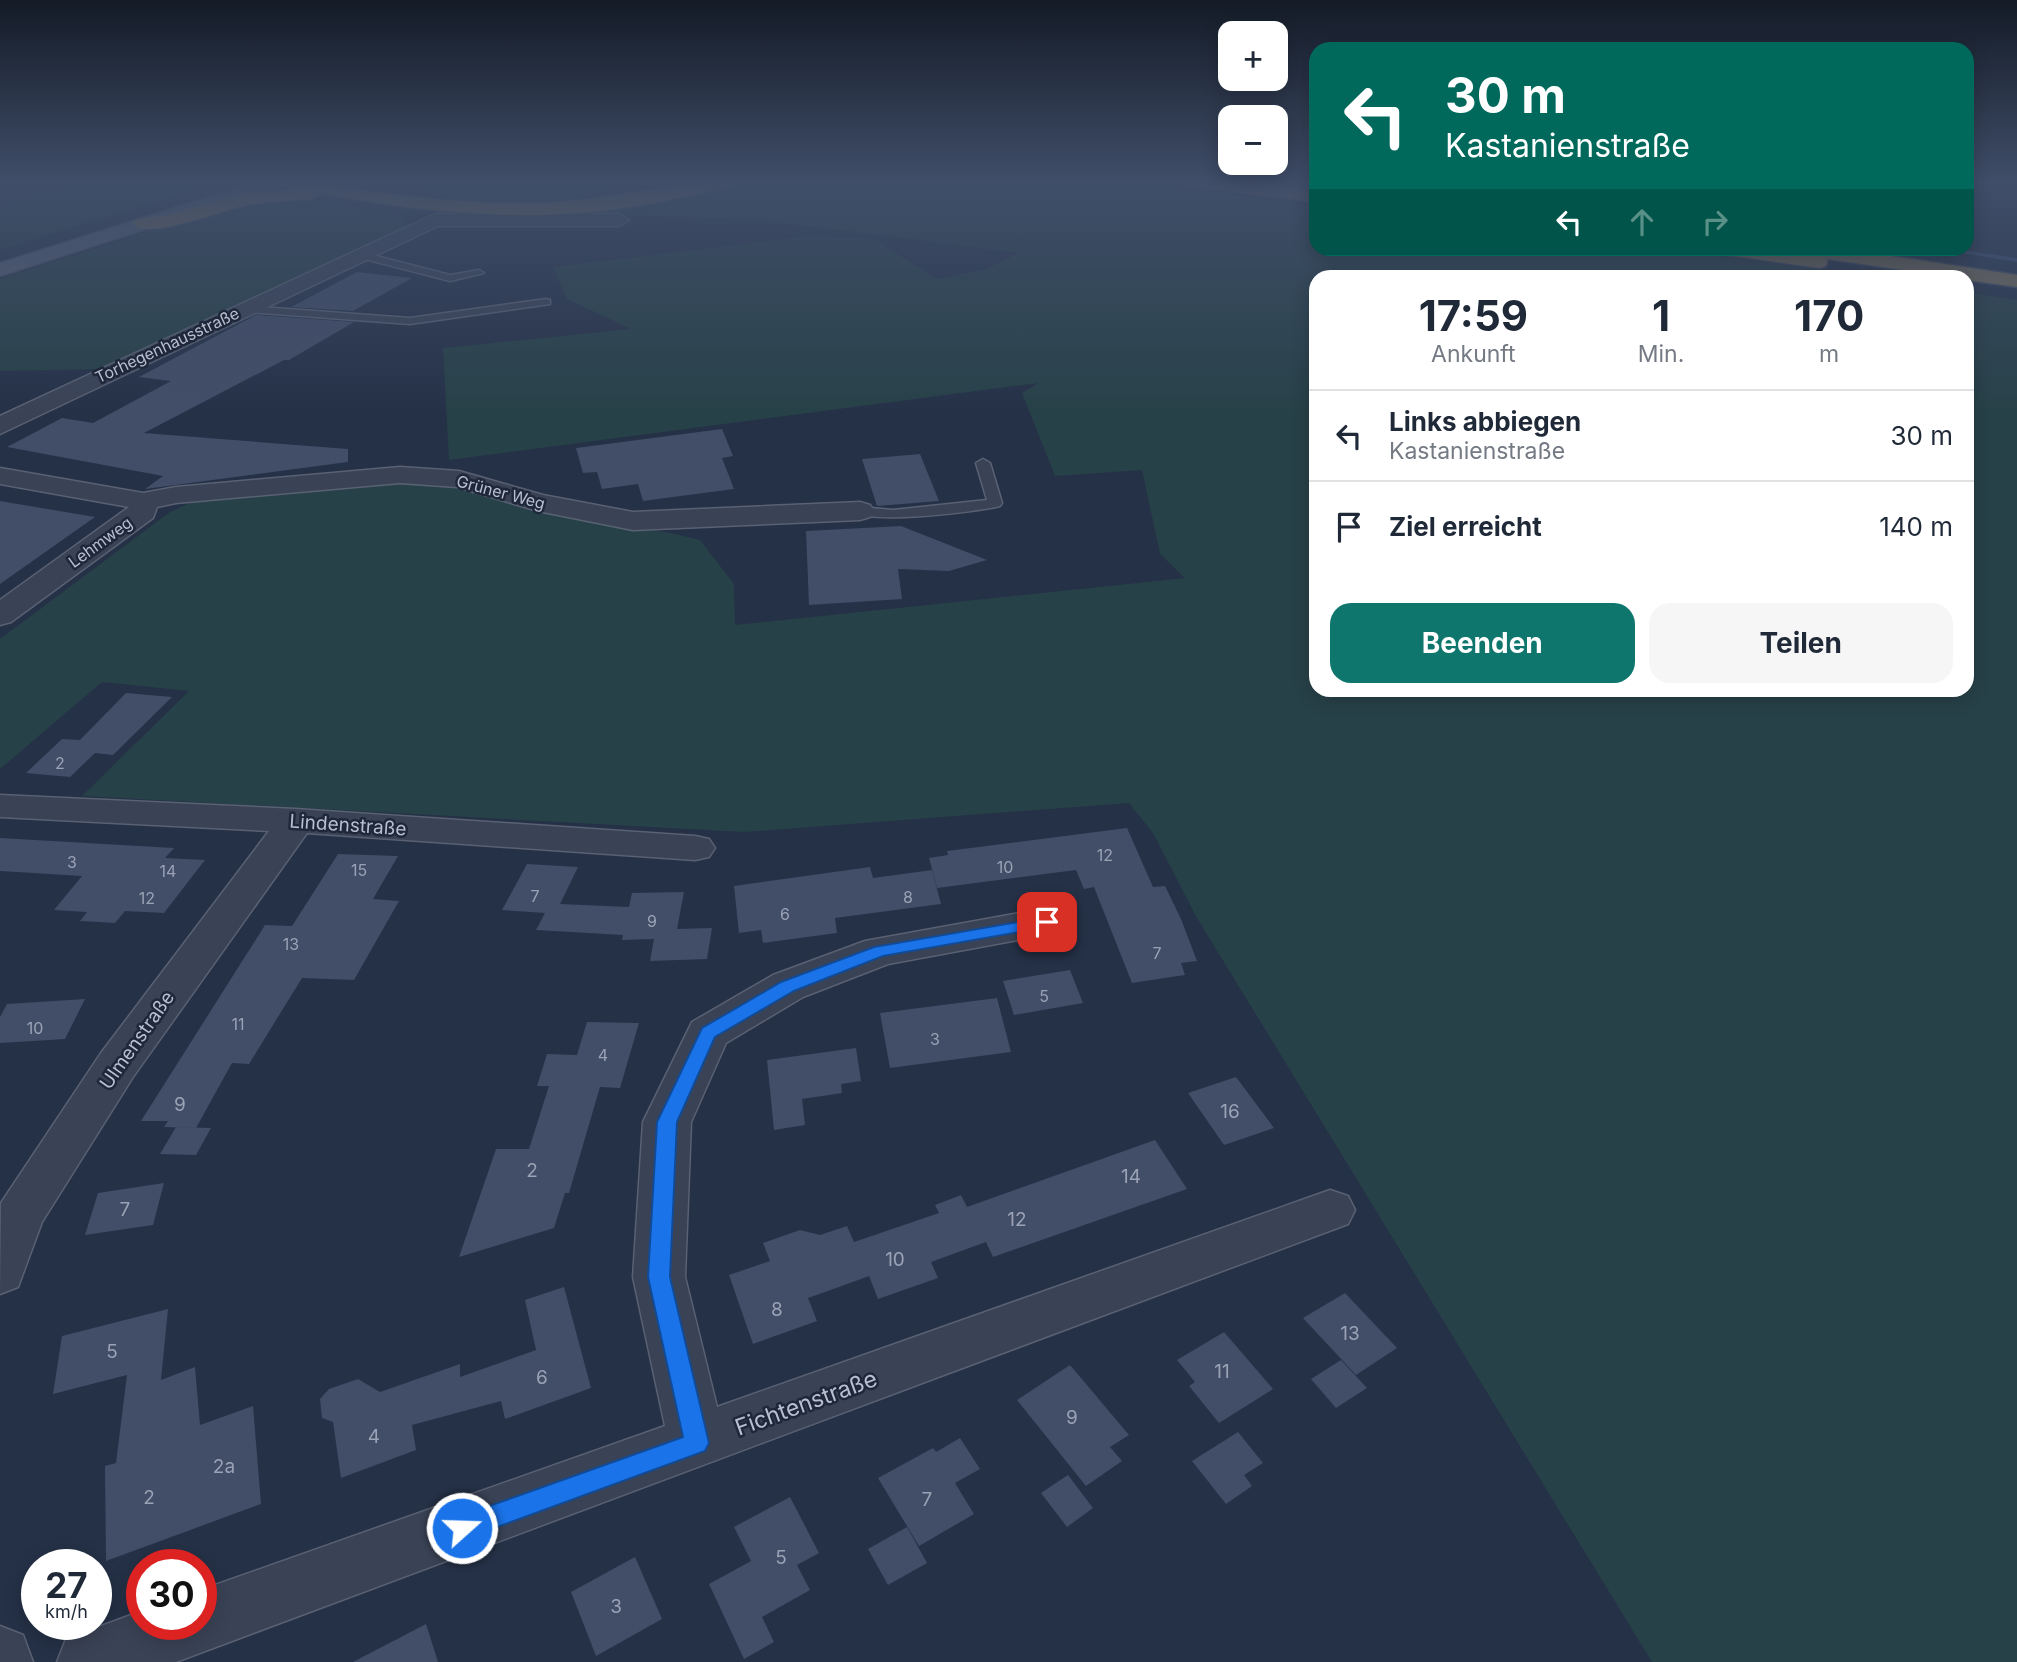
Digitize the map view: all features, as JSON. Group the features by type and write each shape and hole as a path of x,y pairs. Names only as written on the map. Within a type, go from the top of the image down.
{"highway":[{"path":"1793,259 1871,270"},
{"path":"1865,259 1942,270"},
{"path":"1974,275 2017,281"},
{"path":"1974,286 2017,292"}],"main road":[{"path":"0,270 36,259"}],"street":[{"name":"Torhegenhausstraße","path":"0,426 353,259"},
{"name":"Grüner Weg","path":"143,501 176,495 400,475 459,479 538,503 633,521 860,511"},
{"name":"Lehmweg","path":"0,476 143,501 143,512 0,615"},
{"name":"Lindenstraße","path":"0,806 296,821 695,848"},
{"name":"Ulmenstraße","path":"0,1272 19,1217 117,1065 296,821"},
{"path":"697,1443 659,1277 667,1122 708,1033 788,986 880,951 1047,922"},
{"name":"Fichtenstraße","path":"217,1616 1330,1210"},
{"path":"89,1662 150,1640"}],"lane":[{"path":"375,259 450,278 479,273"},
{"path":"247,309 410,321 546,302"},
{"path":"860,511 893,514 995,503 983,463"}],"green space":[{"path":"64,259 342,259 105,369 0,371 0,279"},
{"path":"623,259 904,259 937,279 984,270 1008,259 1737,259 1818,270 1309,270 1309,697 1974,697 1974,293 2017,300 2017,1662 1652,1662 1197,918 1153,833 1129,803 744,832 82,796 189,691 102,682 0,769 0,639 170,512 192,502 393,482 450,482 615,527 666,532 700,540 734,584 735,625 1185,578 1160,554 1142,470 1055,476 1022,393 1038,383 449,460 443,348 631,329 567,299 553,267"}],"building":[{"path":"357,272 412,278 353,311 291,307"},
{"path":"256,315 354,322 289,360 284,360 144,433 348,449 348,462 145,489 163,476 7,447 62,418 93,423 171,381 139,377"},
{"path":"722,429 733,456 722,458 734,489 643,501 638,484 602,489 597,472 583,473 576,448"},
{"path":"920,454 939,501 877,506 862,459"},
{"path":"0,501 95,517 0,584"},
{"path":"901,526 987,560 949,571 898,569 902,599 809,605 806,531"},
{"path":"126,693 172,697 113,755 95,753 70,777 26,773 62,739 80,740"},
{"path":"1127,828 1153,887 1165,886 1181,919 1197,961 1181,963 1185,975 1132,983 1094,887 1084,889 1076,870 937,888 929,858 948,855 947,851"},
{"path":"0,838 174,848 165,858 205,860 164,913 125,911 115,923 80,921 87,912 54,910 82,876 0,871"},
{"path":"338,854 398,856 373,899 399,901 354,980 302,978 249,1064 232,1063 196,1128 164,1127 168,1121 141,1121 265,925 292,926"},
{"path":"527,864 578,867 560,904 629,907 632,893 684,892 677,929 712,928 707,959 650,961 654,939 622,940 623,935 536,930 545,913 502,910"},
{"path":"870,867 873,878 932,870 941,904 835,918 837,933 763,943 761,930 739,933 734,886"},
{"path":"1070,970 1083,1003 1014,1015 1003,981"},
{"path":"997,998 1011,1052 890,1068 880,1013"},
{"path":"85,999 65,1039 0,1043 0,1017 7,1004"},
{"path":"587,1022 639,1023 620,1088 600,1087 569,1193 565,1193 554,1228 459,1257 496,1149 529,1149 549,1086 537,1086 547,1054 577,1055"},
{"path":"856,1048 861,1081 841,1084 842,1093 802,1099 805,1125 774,1130 767,1060"},
{"path":"1236,1077 1274,1128 1224,1145 1188,1093"},
{"path":"176,1127 211,1128 196,1155 160,1154"},
{"path":"1155,1140 1187,1189 993,1257 986,1242 931,1262 938,1278 878,1299 869,1276 808,1298 817,1321 753,1344 729,1275 770,1261 763,1243 800,1230 820,1235 847,1226 854,1242 939,1213 935,1205 961,1195 967,1207"},
{"path":"164,1183 153,1225 85,1235 98,1193"},
{"path":"564,1287 591,1388 505,1419 501,1401 412,1425 416,1450 341,1478 333,1422 322,1418 320,1399 329,1389 358,1379 380,1392 460,1364 460,1377 536,1350 525,1300"},
{"path":"1345,1293 1397,1348 1356,1375 1303,1318"},
{"path":"168,1309 161,1380 195,1367 200,1425 253,1406 261,1504 139,1549 126,1549 126,1554 112,1559 112,1549 106,1549 105,1466 116,1463 127,1375 53,1394 62,1336"},
{"path":"1224,1332 1273,1389 1219,1423 1189,1386 1195,1382 1177,1360"},
{"path":"1341,1360 1367,1388 1336,1408 1311,1379"},
{"path":"1070,1365 1129,1435 1110,1447 1122,1461 1086,1486 1017,1400"},
{"path":"1238,1432 1263,1463 1244,1475 1252,1486 1226,1504 1192,1461"},
{"path":"960,1438 980,1469 955,1483 974,1514 919,1546 878,1478 933,1448 936,1452"},
{"path":"1068,1475 1093,1508 1067,1527 1041,1493"},
{"path":"790,1497 819,1553 797,1565 810,1590 762,1617 774,1642 744,1659 709,1584 751,1561 734,1527"},
{"path":"907,1527 927,1563 888,1585 868,1549"},
{"path":"635,1557 662,1619 596,1656 571,1592"},
{"path":"426,1624 438,1662 353,1662"}],"waterway":[{"path":"2007,259 2017,260"}],"route":[{"path":"462,1528 697,1443 659,1277 667,1122 708,1033 788,986 880,951 1047,922"}]}
